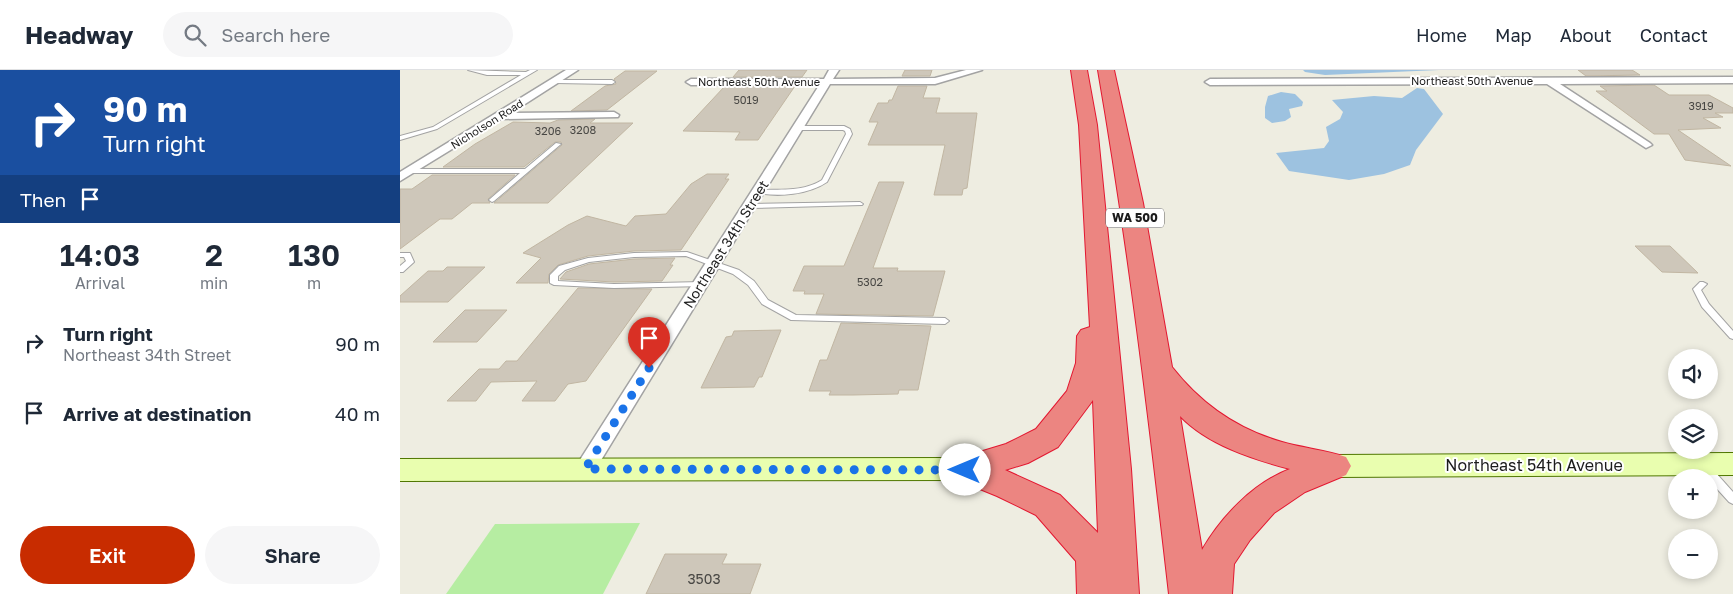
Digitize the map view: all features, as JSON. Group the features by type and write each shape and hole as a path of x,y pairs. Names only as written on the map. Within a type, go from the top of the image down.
{"highway":[{"name":"WA 500","path":"1079,70 1088,124 1114,469 1118,594"},
{"name":"WA 500","path":"1106,70 1124,156 1158,367 1190,594"},
{"path":"965,470 1016,454 1047,438 1081,395 1090,363 1096,232"},
{"path":"1158,367 1172,390 1193,411 1228,434 1256,448 1287,457 1334,466"},
{"path":"1212,594 1216,560 1236,529 1262,503 1293,482 1334,466"},
{"path":"965,470 1010,486 1048,505 1077,534 1094,556 1098,594"}],"street":[{"name":"Nicholson Road","path":"400,177 573,70"},
{"name":"Northeast 50th Avenue","path":"692,82 830,76 935,81 977,70"},
{"name":"Northeast 34th Street","path":"585,469 715,264 830,76"},
{"name":"Northeast 50th Avenue","path":"1210,82 1733,80"},
{"path":"1550,81 1646,145"},
{"path":"499,116 614,115"},
{"name":"Northeast 54th Avenue","path":"1334,466 1733,464"},
{"path":"400,470 965,470"}],"lane":[{"path":"471,70 487,73 528,74"},
{"path":"400,138 435,128 534,70"},
{"path":"556,81 612,82"},
{"path":"759,192 805,190 818,187 825,181 849,134 848,130 844,128 798,128"},
{"path":"492,200 558,144"},
{"path":"410,171 526,171"},
{"path":"751,206 860,204"},
{"path":"702,284 614,286 554,283 554,276 562,268 588,260 634,255 687,254 736,272 751,284 765,302 794,318 945,321"},
{"path":"400,255 407,255 410,262 400,270"},
{"path":"1703,284 1698,289 1705,305 1733,336"},
{"path":"1702,464 1733,499"}],"green space":[{"path":"640,523 603,594 446,594 495,524"}],"water":[{"path":"1303,70 1439,70 1325,75 1305,72"},
{"path":"1417,88 1424,89 1443,114 1416,150 1410,165 1384,174 1349,180 1289,171 1276,153 1324,148 1329,141 1326,127 1340,119 1343,112 1332,100 1374,96 1402,98"},
{"path":"1281,92 1295,94 1303,102 1302,106 1289,109 1291,117 1285,121 1272,123 1265,118 1268,96"}],"building":[{"path":"739,70 807,70 802,77 733,77"},
{"path":"905,70 932,70 930,76 902,76"},
{"path":"1578,70 1632,70 1640,75 1586,76"},
{"path":"625,71 657,71 607,110 571,111 605,86 616,84 614,79"},
{"path":"1654,85 1669,95 1709,95 1733,108 1733,113 1715,113 1723,117 1703,118 1721,128 1678,130 1731,166 1685,160 1669,134 1654,134 1596,91 1607,91 1600,86"},
{"path":"795,86 758,140 735,140 740,132 683,131 724,87"},
{"path":"898,86 927,86 923,98 940,98 936,113 977,113 967,188 963,189 962,195 934,195 945,145 868,145 878,122 869,122 878,103 888,103 889,100 892,100"},
{"path":"595,119 590,123 633,123 548,203 494,203 562,145 561,142 555,142 524,167 443,167 475,144 513,122 550,123 558,120"},
{"path":"707,174 729,174 725,179 729,179 681,250 634,251 588,256 558,265 549,274 548,283 516,283 541,258 523,253 568,225 587,216 626,226 635,216 666,214 691,184"},
{"path":"432,175 515,175 488,199 490,203 472,203 452,219 440,219 400,249 400,189 412,189"},
{"path":"879,182 904,182 873,268 898,268 897,271 945,271 933,316 816,314 824,294 804,294 805,291 793,291 804,266 844,266"},
{"path":"1635,246 1670,246 1698,273 1662,272"},
{"path":"675,258 670,265 673,265 662,281 614,282 560,279 566,272 589,264 634,259"},
{"path":"447,267 485,267 448,302 400,302 400,296 428,271 443,271"},
{"path":"578,288 652,289 586,381 568,384 555,401 522,401 537,381 491,382 476,401 447,401 479,369 499,369 506,361 517,361"},
{"path":"465,310 507,310 477,342 433,342"},
{"path":"841,323 931,326 918,390 899,390 898,394 853,395 829,395 831,391 809,391 820,360 827,360"},
{"path":"781,330 762,377 759,377 754,387 701,388 726,337 732,336 734,331"},
{"path":"665,554 727,554 722,564 761,564 750,594 646,594"}],"route":[{"path":"649,368 585,469 965,470"}]}
